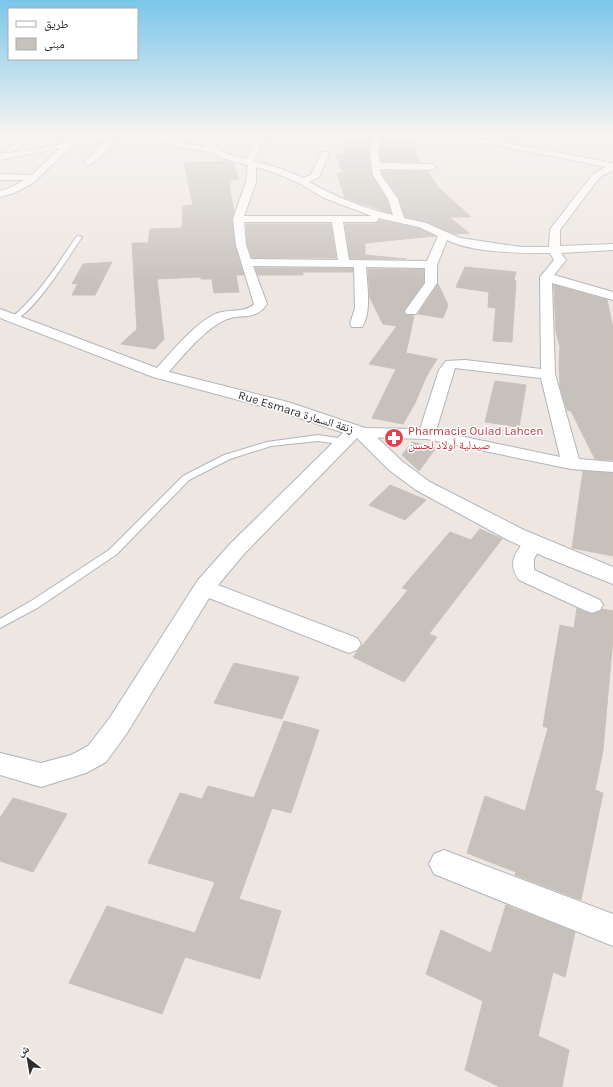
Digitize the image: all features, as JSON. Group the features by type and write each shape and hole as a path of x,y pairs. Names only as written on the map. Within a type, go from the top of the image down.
{"street":[{"path":"0,194 15,191 25,184"},
{"path":"159,374 202,330 218,318 226,315 251,312 257,309 261,304 241,245 238,219 250,184"},
{"path":"306,184 343,203 371,213 422,225 457,241 485,247 521,250 613,247"},
{"path":"383,184 393,199 397,219"},
{"path":"570,464 548,374 546,277 560,260 554,250 555,230 590,184"},
{"path":"238,219 397,219"},
{"path":"337,219 344,263"},
{"path":"411,311 431,283 431,264 444,234"},
{"path":"246,262 431,264"},
{"path":"357,324 361,308 360,264"},
{"path":"546,277 613,296"},
{"name":"Rue Esmara زنقة السمارة","path":"6,316 94,348 159,374 282,406 354,435 423,486 533,543 613,576"},
{"path":"426,434 446,370 451,364 465,364 548,374"},
{"path":"0,764 41,775 77,765 97,754 118,726 204,588 237,549 354,435 426,434 570,464 613,467"},
{"path":"533,543 521,565 522,570 526,575 592,605"},
{"path":"204,588 349,644"},
{"path":"444,864 613,930"}],"lane":[{"path":"6,316 24,311 41,292 79,237"},
{"path":"0,624 35,604 113,552 186,478 227,457 270,444 354,435"}],"building":[{"path":"188,184 231,184 229,184 234,212 232,219 235,245 244,275 236,275 239,292 214,293 212,279 201,279 201,277 157,279 164,339 155,349 121,344 137,329 132,243 148,243 150,229 182,228 183,206 193,205"},
{"path":"340,184 377,184 387,200 391,213 345,198"},
{"path":"389,184 436,184 471,217 449,217 469,233 455,234 427,222 405,217 399,198"},
{"path":"380,220 419,228 435,236 365,243 365,255 406,259 350,259 345,224 374,224"},
{"path":"246,224 331,224 336,258 252,258 247,245"},
{"path":"112,262 95,295 72,295 78,283 72,284 83,264"},
{"path":"465,267 516,272 514,280 516,281 512,342 493,341 496,308 488,307 489,292 456,287"},
{"path":"255,268 353,268 353,272 303,272 303,275 258,275"},
{"path":"368,269 424,269 424,283 404,310 405,315 414,316 406,353 437,359 426,377 415,403 403,424 372,418 396,369 369,364 397,326 383,324 370,298"},
{"path":"438,284 448,305 443,318 418,314"},
{"path":"554,285 607,300 613,328 613,460 595,459 571,411 567,410 560,387 560,347 556,332"},
{"path":"495,381 526,385 519,427 485,422"},
{"path":"412,442 436,448 419,471 402,455"},
{"path":"583,471 613,473 613,556 572,548"},
{"path":"390,485 426,500 405,520 369,505"},
{"path":"480,529 502,539 429,634 437,637 404,682 353,657 408,590 402,588 450,532 471,540"},
{"path":"577,608 591,614 601,611 602,609 613,611 613,638 603,750 595,790 603,793 581,900 515,875 516,872 467,853 485,796 525,811 548,728 543,726 560,625 574,628"},
{"path":"234,663 299,677 282,719 214,703"},
{"path":"284,721 319,730 291,813 272,808 239,899 281,911 260,979 185,957 162,1014 69,983 107,906 195,933 215,882 148,863 180,793 202,799 208,786 254,798"},
{"path":"13,798 67,814 33,872 0,861 0,818"},
{"path":"506,905 575,932 565,977 553,972 538,1036 569,1050 562,1087 500,1087 465,1070 483,1001 426,974 441,930 491,953"}],"place":[{"name":"Pharmacie Oulad Lahcen صيدلية أولاد لحسن","path":"394,438"}]}
